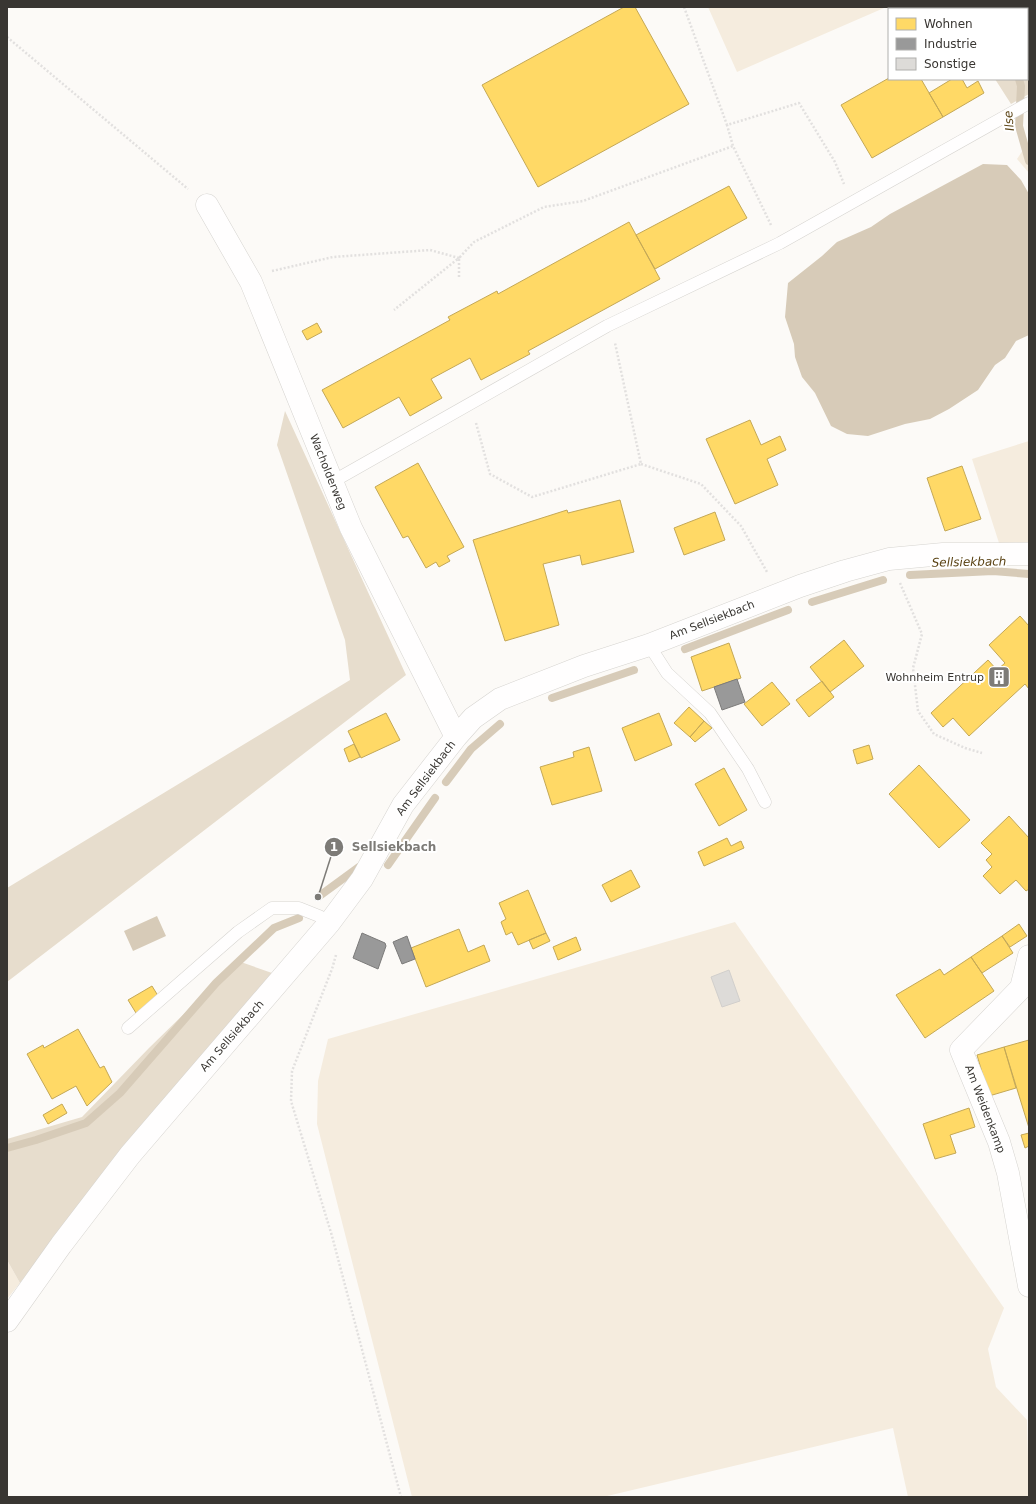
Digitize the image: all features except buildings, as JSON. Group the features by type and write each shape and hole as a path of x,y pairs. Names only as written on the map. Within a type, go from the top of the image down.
{"street":[{"name":"Wacholderweg","path":"207,205 251,282 351,528 456,737"},
{"name":"Am Sellsiekbach","path":"7,1321 61,1244 130,1155 330,922 362,879 403,805 456,737 473,718 500,699 584,666 649,645 779,594 845,571 889,559 943,554 1029,554"},
{"name":"Am Weidenkamp","path":"1029,956 1021,988 961,1050 999,1142 1008,1173 1029,1286"}],"lane":[{"path":"332,482 607,326 780,243 1029,102"},
{"path":"649,645 667,673 710,713 748,770 765,802"},
{"path":"128,1028 238,932 272,908 299,908 330,922"}],"path":[{"path":"684,7 727,125 733,146 780,243"},
{"path":"7,37 207,205"},
{"path":"727,125 799,103 834,162 853,203"},
{"path":"394,310 459,258 474,242 544,207 583,201 733,146"},
{"path":"251,282 274,269 333,258 430,250 459,258"},
{"path":"459,258 459,277"},
{"path":"607,326 616,344 641,464"},
{"path":"471,404 490,474 532,497 641,464 701,484 741,526 779,594"},
{"path":"889,559 922,634 913,668 918,711 934,734 965,748 982,752"},
{"path":"337,954 292,1071 291,1100 332,1236 401,1497"}],"shaded area":[{"path":"708,7 883,7 884,8 737,72"},
{"path":"1029,7 1029,94 1011,104 996,80 1028,80 1028,8 950,8"},
{"path":"1029,141 1029,173 1017,159"},
{"path":"983,164 1007,165 1021,180 1029,194 1029,335 1016,341 1005,358 995,365 978,390 949,409 930,419 905,424 868,436 847,434 831,426 815,393 802,377 795,357 794,344 785,317 788,283 837,242 871,227 890,214"},
{"path":"285,411 406,675 7,982 7,888 350,680 345,640 277,445"},
{"path":"1029,441 1029,542 999,543 972,459"},
{"path":"157,916 166,936 133,951 124,931"},
{"path":"735,922 1004,1308 988,1349 996,1387 1027,1420 1029,1497 908,1497 893,1428 603,1497 412,1497 317,1124 318,1081 328,1039"},
{"path":"238,961 272,973 146,1121 20,1283 7,1260 7,1139 82,1117 149,1048"},
{"path":"7,1260 20,1283 7,1299"}],"waterway":[{"name":"Ilse","path":"1019,80 1021,86 1019,126 1029,161"},
{"name":"Sellsiekbach","path":"910,575 993,571 1029,574"},
{"name":"Sellsiekbach","path":"812,602 883,580"},
{"name":"Sellsiekbach","path":"685,649 788,610"},
{"name":"Sellsiekbach","path":"552,698 634,670"},
{"name":"Sellsiekbach","path":"446,782 471,749 500,724"},
{"name":"Sellsiekbach","path":"388,865 435,798"},
{"name":"Sellsiekbach","path":"318,897 359,867"},
{"name":"Sellsiekbach","path":"7,1148 86,1123 120,1093 216,983 274,928 299,918"}],"place":[{"name":"Wohnheim Entrup","path":"999,677"},
{"name":"Sellsiekbach","path":"318,897"}]}
